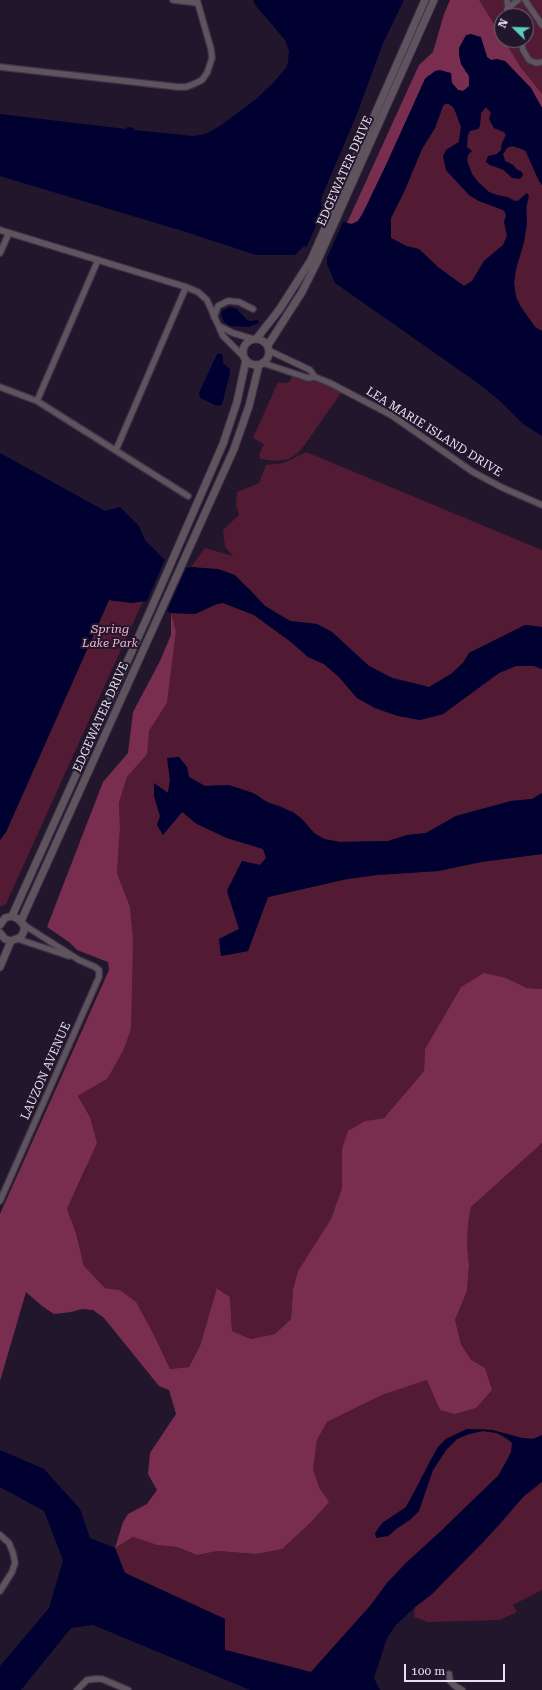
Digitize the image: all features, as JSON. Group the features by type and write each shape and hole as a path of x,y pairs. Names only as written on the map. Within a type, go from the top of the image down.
{"street":[{"path":"0,66 178,87 190,86 202,80 207,73 212,58 198,1 173,0"},
{"name":"EDGEWATER DRIVE","path":"339,205 425,0"},
{"name":"EDGEWATER DRIVE","path":"269,348 302,292 339,205 434,0"},
{"path":"508,8 518,0"},
{"path":"525,0 542,25"},
{"path":"522,48 529,60 536,63 542,62"},
{"path":"0,230 198,292 207,300 223,336 245,359 252,364 261,364 268,358 269,348 264,341 233,333 219,326"},
{"path":"0,253 9,232"},
{"path":"37,400 98,260"},
{"name":"EDGEWATER DRIVE","path":"255,338 279,310 314,261"},
{"path":"116,450 186,287"},
{"path":"214,317 218,306 228,301 239,302 252,309"},
{"path":"245,359 244,346 255,338"},
{"name":"LEA MARIE ISLAND DRIVE","path":"269,348 310,370 315,377"},
{"name":"EDGEWATER DRIVE","path":"10,916 151,609 230,427 237,402 245,359"},
{"name":"EDGEWATER DRIVE","path":"15,940 23,934 23,923 238,437 261,364"},
{"name":"LEA MARIE ISLAND DRIVE","path":"261,364 308,378 315,377 330,383 390,415 473,472 501,487 542,505"},
{"path":"0,387 37,400 188,496"},
{"path":"101,745 99,738 123,685 124,677 122,673"},
{"path":"0,915 10,916 23,923"},
{"path":"0,925 3,920 10,916"},
{"name":"LAUZON AVENUE","path":"0,1201 97,986 99,977 99,970 79,960 23,923"},
{"path":"0,935 15,940 0,967"},
{"name":"LAUZON AVENUE","path":"15,940 79,960"},
{"path":"0,1535 9,1544 15,1563 10,1576 0,1591"},
{"path":"449,1674 450,1681 462,1690"},
{"path":"77,1690 87,1680 95,1679 102,1679 128,1690"}],"green space":[{"path":"450,0 542,0 542,123"},
{"path":"445,104 449,104 454,108 461,127 459,142 446,150 446,170 469,195 479,201 503,210 506,216 504,222 507,236 503,245 484,261 472,281 464,286 438,268 419,249 406,246 391,238 391,218 404,192 422,149 435,128"},
{"path":"486,107 491,113 489,119 494,128 504,132 506,135 502,143 501,150 497,154 497,167 504,170 507,174 519,171 513,165 505,161 503,154 507,148 512,146 522,149 525,151 542,185 542,331 535,327 521,307 516,297 514,283 516,269 524,242 527,222 527,202 524,195 518,201 489,192 472,174 467,160 467,138 470,131 475,129 480,122 481,113"},
{"path":"293,375 315,377 343,390 298,453 289,459 277,461 260,459 259,455 264,444 253,438 278,382 289,382"},
{"path":"306,452 542,550 542,627 525,625 469,653 463,663 451,674 429,687 392,678 369,666 332,632 317,624 290,621 265,606 249,588 204,569 191,567 205,548 233,556 225,547 223,530 239,515 236,505 237,492 259,483 266,465 284,463"},
{"name":"Spring Lake Park","path":"109,600 132,603 143,601 6,904 0,907 0,840 6,832"},
{"path":"223,603 254,615 291,642 308,657 324,664 339,677 357,698 375,708 398,716 420,720 443,714 499,673 516,666 534,666 542,669 542,793 532,799 511,801 456,816 426,833 407,835 388,841 340,842 325,839 314,833 302,819 281,806 267,802 253,793 217,785 205,786 189,777 187,767 168,758 170,780 168,793 155,784 154,796 160,816 162,835 182,812 197,824 227,838 263,849 266,858 260,865 242,861 227,890 239,929 219,939 221,956 248,951 268,897 347,879 377,875 438,871 481,862 542,854 542,989 527,988 506,978 461,987 425,1049 424,1071 384,1118 365,1121 342,1149 342,1188 331,1219 298,1271 293,1289 291,1319 276,1334 251,1339 232,1331 230,1297 218,1288 200,1346 189,1367 170,1369 155,1337 120,1290 105,1288 84,1266 76,1233 67,1209 87,1166 90,1117 78,1096 107,1079 130,907 117,873 120,828 119,803 127,777 146,754 149,731 167,703 176,631 171,613 195,614 217,604"},
{"path":"542,1143 542,1435 533,1439 522,1438 492,1430 467,1429 446,1439 438,1447 413,1496 406,1507 397,1514 388,1536 411,1519 433,1470 446,1450 457,1439 469,1434 483,1431 497,1433 512,1443 511,1452 498,1476 406,1563 311,1672 225,1650 225,1619 125,1573 115,1548 133,1537 157,1545 177,1547 197,1555 218,1551 255,1554 320,1489 313,1470 317,1440 327,1422 382,1395 427,1380 432,1390 485,1368 470,1360 461,1343 455,1320 467,1291 469,1265 467,1244 471,1207"},
{"path":"542,1482 542,1590 513,1605 517,1612 500,1620 428,1622 414,1617 415,1607 432,1594 498,1527 524,1496"}],"shaded area":[{"path":"253,0 404,0 383,43 357,114 322,196 321,205 323,211 347,223 352,224 358,221 363,213 425,79 435,71 440,70 451,73 452,83 458,90 463,91 469,86 469,76 461,64 459,55 459,48 466,35 471,34 481,37 487,57 491,60 497,59 505,61 531,88 542,108 542,185 526,151 522,149 512,146 507,148 503,154 505,161 522,172 523,175 520,179 512,178 504,170 486,162 488,156 497,154 501,150 502,143 506,135 504,132 494,128 489,119 491,113 486,107 481,113 480,126 478,129 470,131 468,134 467,147 472,151 468,155 467,161 472,174 489,192 508,197 513,201 518,201 527,193 529,196 526,208 527,222 524,242 516,269 514,283 516,297 521,307 535,327 542,331 542,436 523,424 500,401 479,384 335,283 327,264 327,256 308,246 303,247 295,255 256,255 189,233 0,176 0,114 126,129 127,127 134,128 134,130 193,136 205,134 220,126 256,99 272,84 286,68 288,62 289,51 285,40 256,6","holes":["445,104 449,104 454,108 461,127 459,142 446,150 443,156 446,170 469,195 479,201 503,210 506,216 504,222 507,236 503,245 484,261 472,281 464,286 438,267 419,249 406,246 391,238 391,218 404,192 422,149 435,128 443,106"]},
{"path":"450,0 479,0 494,24 494,48 509,48 521,68 542,94 542,108 531,88 505,61 491,60 487,57 482,42 465,71 469,75 470,81 469,86 463,91 458,90 452,83 429,75 425,79 363,213 358,221 352,224 347,223 419,65 433,52 444,14"},
{"path":"230,307 237,309 247,320 258,320 259,323 248,327 230,326 224,322 221,314 222,311"},
{"path":"221,353 223,356 223,363 230,369 230,373 222,405 217,406 200,398 199,393 217,354"},
{"path":"0,453 105,511 120,507 139,526 145,540 167,562 180,570 191,567 218,569 235,575 265,606 290,621 317,624 332,632 369,666 392,678 429,687 451,674 463,663 469,653 525,625 542,627 542,669 534,666 516,666 499,673 443,714 420,720 398,716 375,708 357,698 339,677 324,664 308,657 291,642 254,615 223,603 217,604 195,614 171,613 145,601 132,603 109,600 6,832 0,840"},
{"path":"171,613 176,631 167,703 149,731 147,754 127,777 119,803 120,828 117,873 130,907 133,941 131,1029 123,1051 107,1079 78,1096 90,1117 97,1143 67,1209 76,1233 84,1266 105,1288 120,1290 136,1302 170,1369 189,1367 200,1346 217,1288 230,1297 232,1331 251,1339 275,1334 291,1319 293,1289 298,1271 331,1219 342,1188 342,1149 348,1131 365,1121 384,1118 424,1071 425,1049 461,987 484,973 506,978 527,988 542,989 542,1143 471,1207 467,1244 469,1265 467,1291 455,1320 461,1344 471,1360 485,1368 492,1390 476,1408 455,1414 440,1410 427,1380 382,1395 327,1422 317,1440 313,1470 320,1489 329,1502 310,1523 282,1549 255,1554 218,1551 197,1555 177,1547 157,1545 133,1537 115,1548 123,1522 128,1514 147,1504 157,1490 148,1474 150,1453 176,1414 169,1390 159,1386 104,1318 93,1310 82,1309 54,1314 26,1292 0,1381 0,1214 109,970 108,962 77,950 69,942 47,927 103,782 128,753 133,712 160,661 171,635"},
{"path":"179,757 187,767 189,777 205,786 229,785 253,793 267,802 293,812 302,819 314,833 324,839 340,842 388,841 407,835 426,833 456,816 511,801 532,799 542,793 542,854 481,862 438,871 377,875 347,879 268,897 248,951 221,956 219,939 239,929 227,891 242,861 260,865 266,858 263,849 227,838 197,824 182,812 163,835 157,825 160,816 154,796 154,783 168,793 170,780 167,758"},
{"path":"467,1429 492,1430 522,1438 533,1439 542,1435 542,1482 524,1496 484,1541 432,1594 415,1607 395,1626 387,1638 374,1678 380,1690 250,1690 93,1625 71,1628 21,1690 0,1690 0,1666 49,1608 63,1560 44,1511 0,1487 0,1450 44,1469 80,1509 90,1538 115,1548 125,1573 225,1619 225,1650 311,1672 406,1563 498,1476 511,1452 512,1443 507,1438 497,1433 483,1431 469,1434 457,1439 446,1450 433,1470 419,1511 411,1519 388,1536 376,1538 375,1533 382,1523 406,1507 438,1447 446,1439"}],"pier":[{"path":"324,208 344,220 326,260 320,252 306,248"},
{"path":"166,557 180,568 187,566 166,613 146,603"}]}
